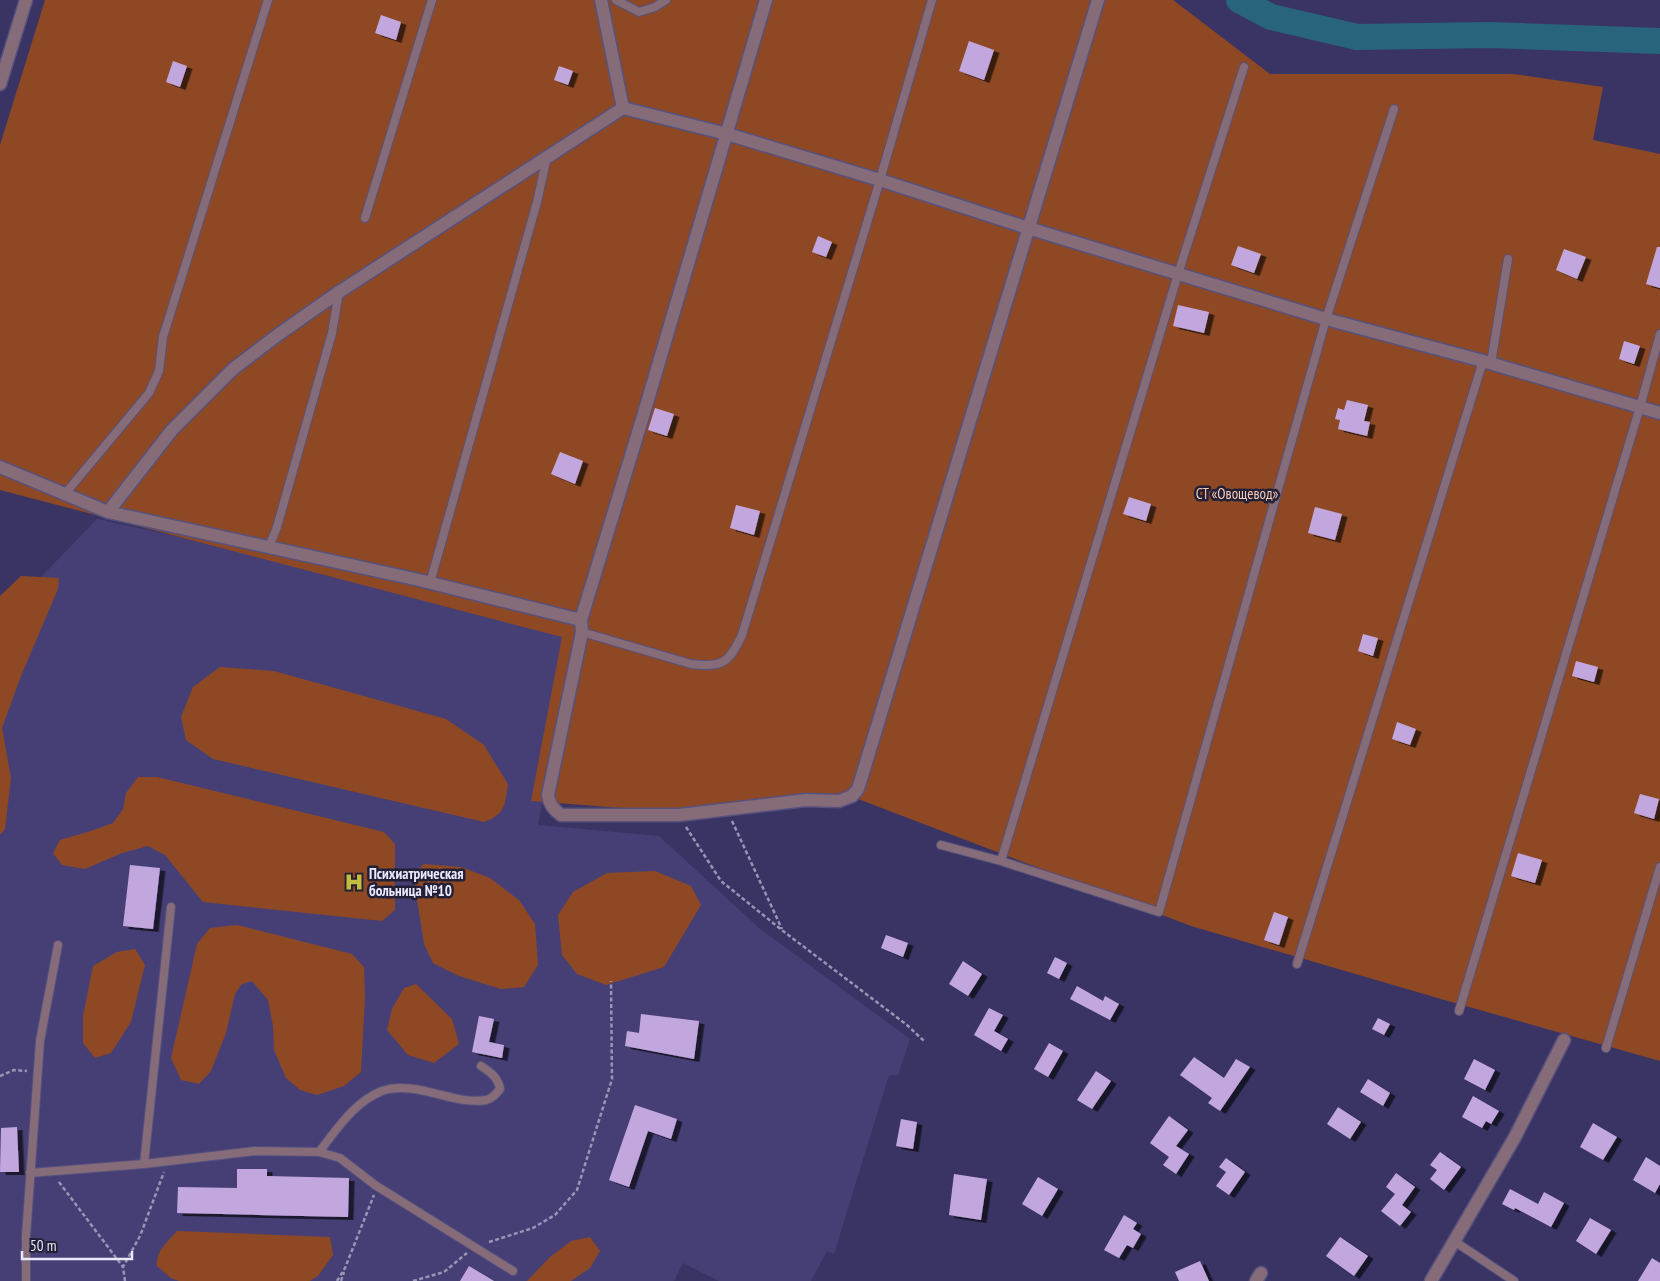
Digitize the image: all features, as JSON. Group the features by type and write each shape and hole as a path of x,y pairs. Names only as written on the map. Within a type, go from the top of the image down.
{"street":[{"path":"0,84 26,0"},
{"path":"601,0 623,108"},
{"path":"766,0 581,626 548,795 549,801 561,815 679,815 806,800 839,801 852,796 858,788 1098,0"},
{"path":"108,512 172,430 233,369 339,292 623,108 727,134 1178,274 1660,413"},
{"path":"0,467 108,512 430,583 581,626"},
{"path":"1431,1281 1516,1137 1564,1040"}],"lane":[{"path":"64,494 150,393 159,371 162,337 268,0"},
{"path":"365,218 432,0"},
{"path":"616,0 639,12 655,7 666,0"},
{"path":"581,626 697,665 717,665 734,653 742,635 880,180 932,0"},
{"path":"1001,861 1178,274 1244,67"},
{"path":"941,845 1001,861 1159,912 1326,318 1394,109"},
{"path":"430,583 537,202 547,157"},
{"path":"1297,964 1487,362 1508,258"},
{"path":"269,547 277,527 332,333 339,292"},
{"path":"1459,1011 1640,407 1660,334"},
{"path":"1606,1048 1660,867"},
{"path":"144,1164 172,907"},
{"path":"26,1281 26,1236 40,1041 58,945"},
{"path":"319,1152 346,1117 367,1098 384,1090 409,1088 472,1100 487,1100 494,1096 500,1088 493,1074 481,1066"},
{"path":"30,1174 144,1164 255,1151 319,1152 340,1158 378,1186 513,1271"},
{"path":"1454,1241 1514,1281"}],"path":[{"path":"726,808 782,931"},
{"path":"679,815 721,881 782,931 907,1025 924,1041"},
{"path":"413,1281 444,1272 475,1247 533,1228 555,1215 577,1190 612,1079 611,981"},
{"path":"0,1076 14,1070 38,1072"},
{"path":"123,1267 140,1236 168,1161"},
{"path":"51,1172 123,1267 125,1281"},
{"path":"341,1281 378,1186"},
{"path":"337,1281 345,1268"}],"shaded area":[{"name":"Психиатрическая больница №10","path":"97,519 562,619 574,634 538,825 659,836 759,928 910,1039 898,1075 889,1075 834,1254 827,1251 811,1281 719,1281 683,1263 674,1281 0,1281 0,643 10,609"}],"green space":[{"name":"СТ «Овощевод»","path":"45,0 1173,0 1270,74 1514,74 1603,87 1593,140 1660,154 1660,1061 1191,926 845,794 659,811 531,801 562,637 0,490 0,145"},
{"path":"21,576 59,578 58,589 21,676 2,728 11,778 5,829 0,835 0,596"},
{"path":"220,667 274,671 446,719 484,745 508,784 503,808 497,816 484,822 213,759 186,740 181,717 193,687"},
{"path":"138,777 157,777 384,832 395,844 395,910 382,921 203,902 165,855 148,846 122,853 85,869 62,865 53,853 60,840 113,823 123,809 126,793"},
{"path":"424,864 461,867 490,878 519,900 535,924 538,965 524,987 501,989 459,976 433,963 424,944 413,874"},
{"path":"655,871 691,886 701,905 664,967 606,985 577,974 562,955 558,915 573,892 607,873"},
{"path":"237,925 352,954 364,967 365,997 361,1072 344,1086 317,1095 300,1090 286,1078 274,1050 273,1026 268,1000 252,981 242,984 235,994 226,1033 211,1071 199,1084 181,1080 171,1058 197,944 210,928"},
{"path":"135,949 145,965 131,1022 111,1053 95,1058 83,1043 83,1016 93,966 117,952"},
{"path":"416,984 452,1019 459,1044 434,1063 408,1055 387,1030 392,1009 404,988"},
{"path":"177,1231 330,1237 333,1255 318,1276 310,1281 179,1281 171,1278 157,1266 160,1251"},
{"path":"590,1237 600,1251 590,1268 571,1281 527,1281 550,1257 571,1241"}],"building":[{"path":"381,15 401,22 396,40 375,33"},
{"path":"969,41 994,50 984,80 959,71"},
{"path":"173,61 187,66 180,87 166,82"},
{"path":"559,66 573,71 568,85 554,80"},
{"path":"818,236 832,242 826,257 812,252"},
{"path":"1238,246 1261,254 1254,273 1231,265"},
{"path":"1657,247 1660,247 1660,288 1646,284"},
{"path":"1564,249 1586,257 1577,279 1556,270"},
{"path":"1178,305 1209,312 1204,333 1173,326"},
{"path":"1624,341 1640,346 1634,364 1619,359"},
{"path":"1347,400 1368,405 1364,421 1370,422 1367,436 1338,429 1340,420 1335,419 1338,408 1344,410"},
{"path":"655,408 674,414 667,436 648,430"},
{"path":"560,452 583,461 575,484 551,474"},
{"path":"1129,497 1151,504 1146,521 1123,514"},
{"path":"736,505 760,511 754,535 730,528"},
{"path":"1315,507 1342,514 1335,540 1308,533"},
{"path":"1363,634 1378,638 1373,656 1358,651"},
{"path":"1576,661 1598,667 1594,682 1572,676"},
{"path":"1397,722 1416,729 1410,745 1392,739"},
{"path":"1640,794 1659,799 1654,819 1634,813"},
{"path":"1518,853 1542,860 1535,883 1511,876"},
{"path":"130,865 160,868 153,929 123,926"},
{"path":"1274,912 1288,917 1279,945 1264,940"},
{"path":"886,935 908,943 903,957 881,948"},
{"path":"1055,957 1067,963 1059,979 1047,973"},
{"path":"963,961 982,974 968,996 949,984"},
{"path":"1077,986 1103,1001 1105,996 1119,1004 1110,1020 1070,999"},
{"path":"989,1008 1003,1015 994,1031 1008,1039 1001,1051 974,1035"},
{"path":"641,1014 699,1021 694,1059 625,1046 627,1031 639,1033"},
{"path":"479,1016 494,1019 489,1042 504,1045 502,1058 472,1052"},
{"path":"1378,1018 1390,1024 1384,1035 1372,1029"},
{"path":"1049,1043 1063,1051 1048,1077 1034,1069"},
{"path":"1194,1057 1224,1078 1236,1059 1250,1067 1220,1111 1208,1103 1212,1098 1180,1075"},
{"path":"1474,1059 1495,1070 1485,1090 1464,1079"},
{"path":"1096,1071 1111,1081 1092,1109 1077,1100"},
{"path":"1368,1079 1390,1093 1383,1106 1360,1092"},
{"path":"1473,1096 1499,1111 1491,1124 1486,1121 1482,1128 1462,1117"},
{"path":"635,1105 677,1119 671,1139 648,1131 629,1187 609,1180"},
{"path":"1338,1107 1361,1122 1350,1139 1327,1124"},
{"path":"1169,1116 1188,1130 1176,1146 1189,1154 1176,1174 1163,1165 1169,1157 1150,1143"},
{"path":"901,1119 917,1122 913,1149 896,1146"},
{"path":"1593,1123 1617,1137 1603,1160 1580,1147"},
{"path":"17,1127 19,1172 0,1172 1,1128"},
{"path":"1440,1152 1461,1167 1444,1190 1430,1179 1437,1170 1430,1165"},
{"path":"1646,1157 1660,1166 1660,1184 1655,1193 1633,1180"},
{"path":"1226,1158 1245,1172 1229,1195 1216,1186 1226,1172 1219,1167"},
{"path":"237,1169 267,1169 267,1176 349,1178 348,1217 177,1213 178,1187 237,1188"},
{"path":"1396,1173 1415,1187 1402,1205 1411,1212 1400,1226 1381,1211 1395,1194 1386,1187"},
{"path":"954,1174 987,1179 981,1220 949,1215"},
{"path":"1038,1177 1058,1189 1042,1216 1022,1204"},
{"path":"1510,1189 1538,1204 1544,1192 1564,1203 1551,1227 1515,1208 1514,1210 1502,1204"},
{"path":"1124,1215 1137,1223 1133,1229 1141,1234 1133,1248 1127,1245 1119,1258 1104,1250"},
{"path":"1590,1218 1611,1230 1596,1254 1576,1241"},
{"path":"1340,1237 1368,1256 1354,1276 1326,1256"},
{"path":"1652,1258 1660,1263 1660,1281 1638,1281"},
{"path":"1200,1261 1209,1281 1179,1281 1175,1272"},
{"path":"469,1266 494,1281 460,1281"}],"waterway":[{"path":"1239,0 1271,17 1357,37 1490,35 1660,41"}],"place":[{"name":"Психиатрическая больница №10","path":"354,882"}]}
